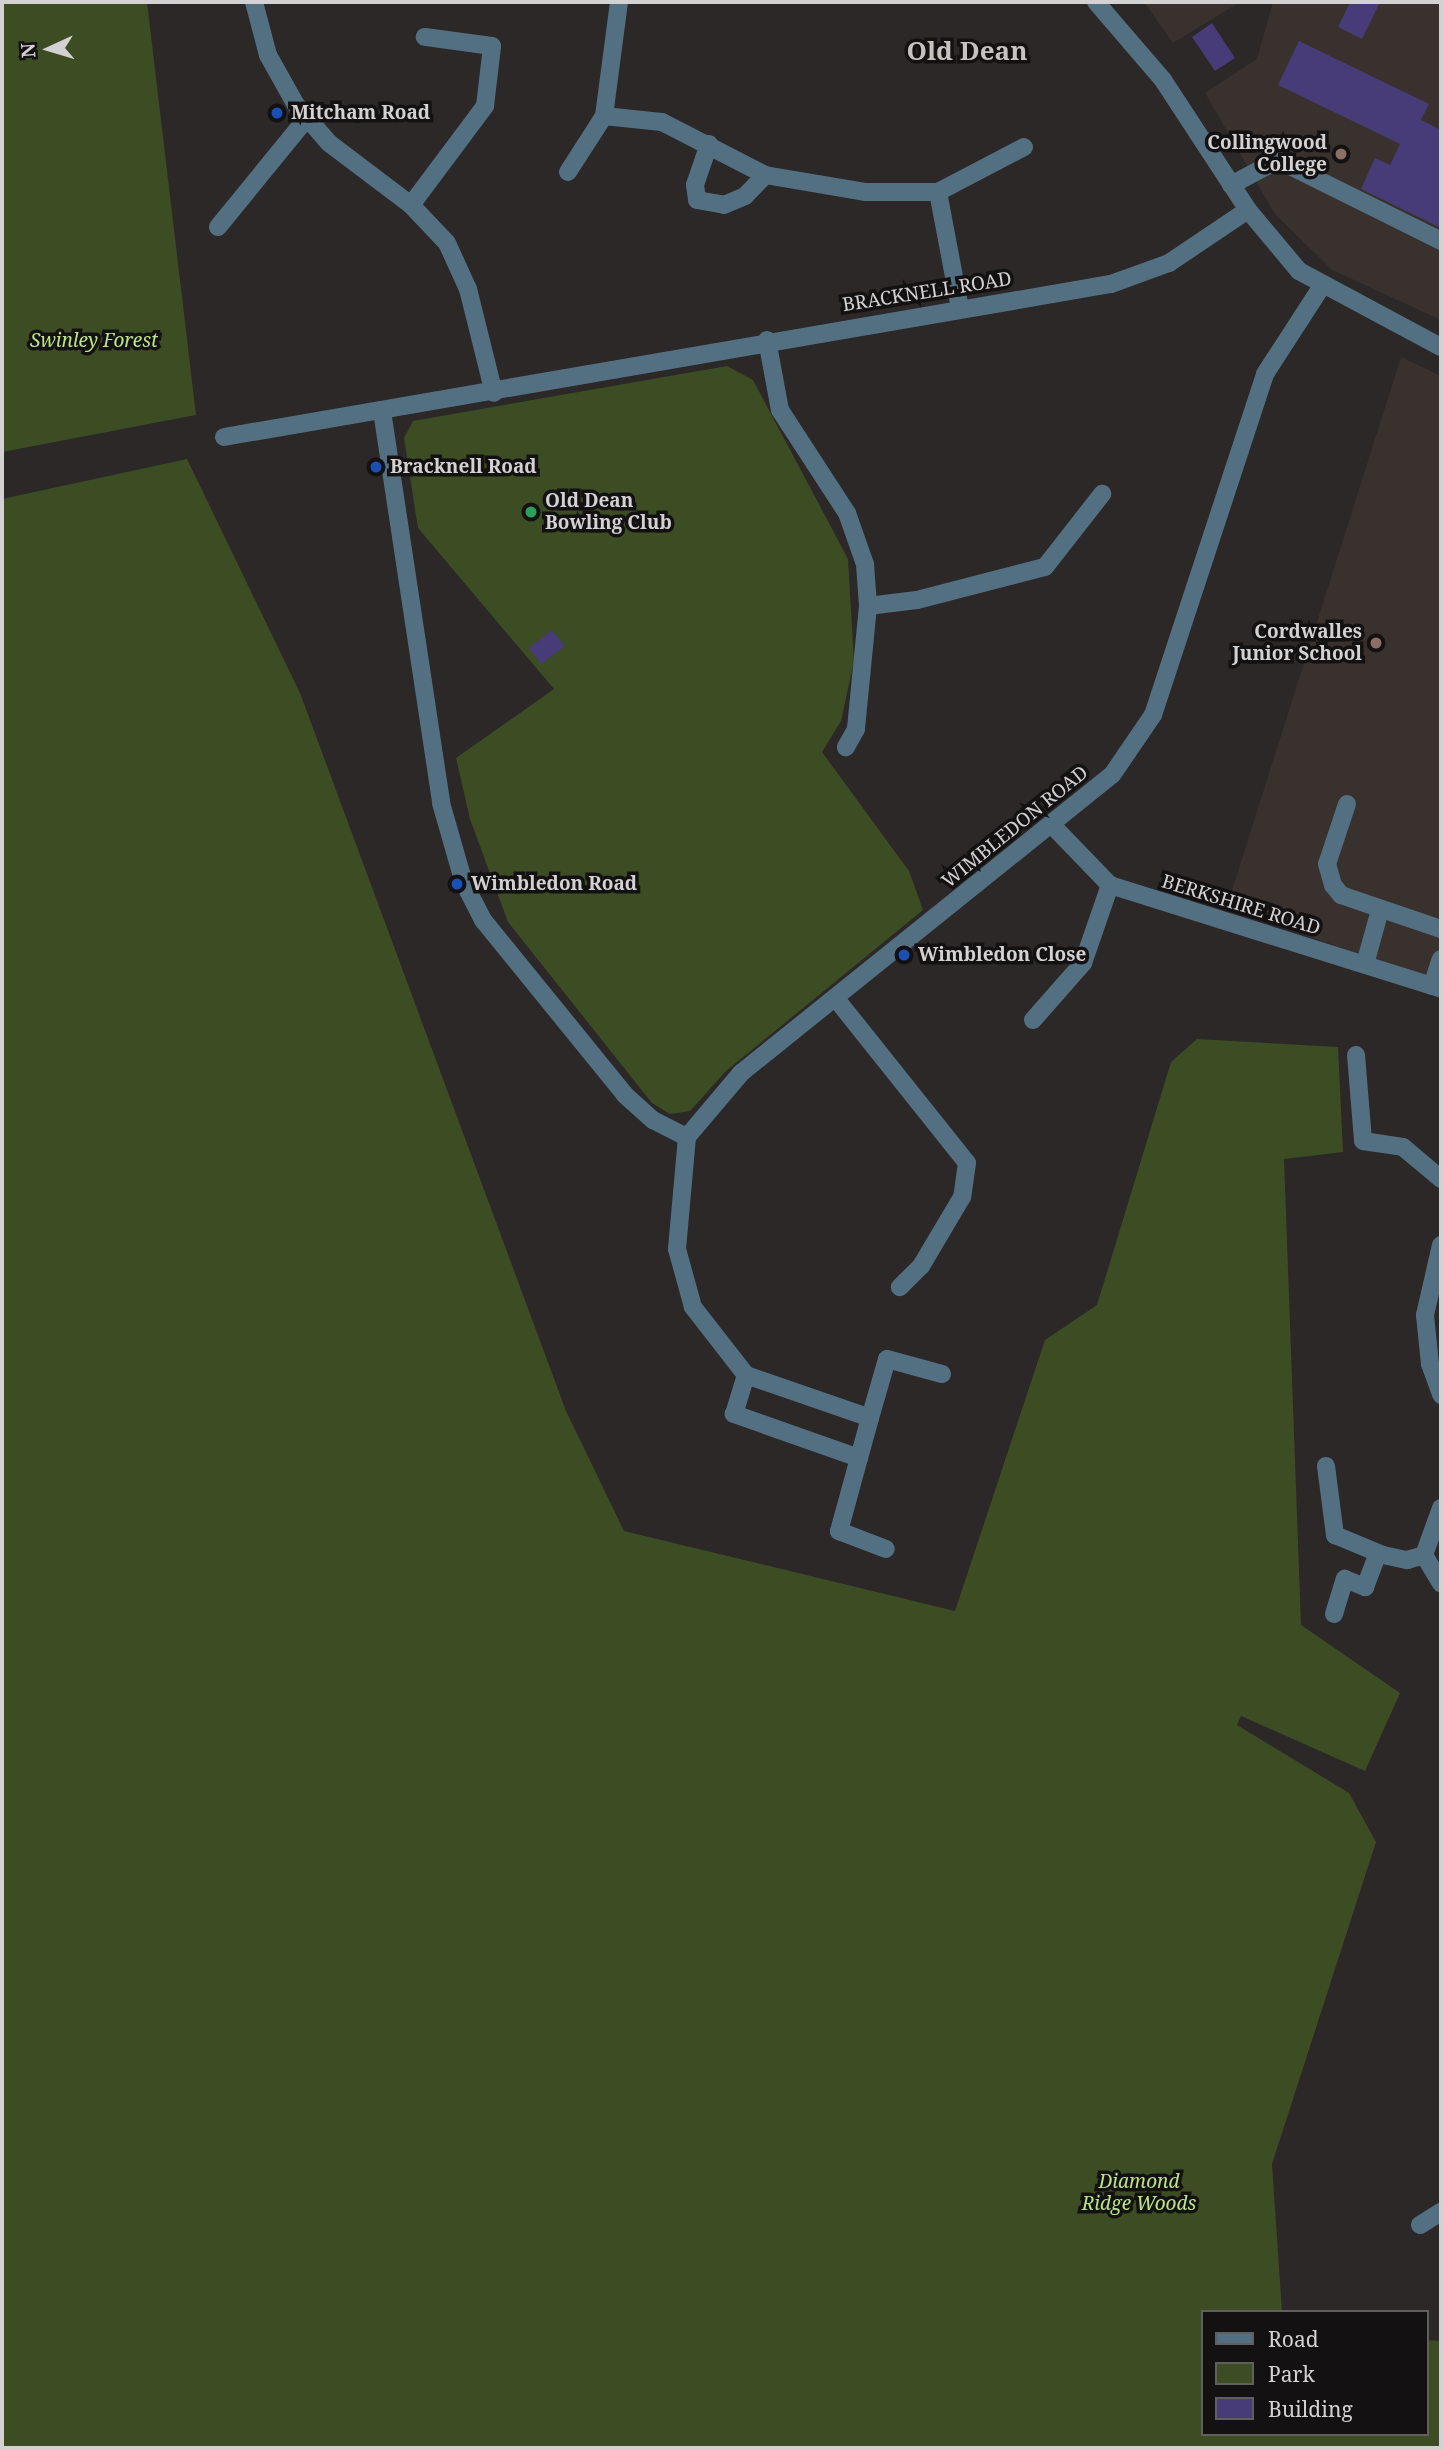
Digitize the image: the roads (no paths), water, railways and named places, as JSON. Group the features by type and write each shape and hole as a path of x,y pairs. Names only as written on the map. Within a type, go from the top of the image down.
{"street":[{"path":"254,2 268,55 307,118 329,144 411,205 447,243 468,289 494,393"},
{"path":"568,172 604,116 620,2"},
{"path":"1096,2 1163,80 1248,210 1299,271 1322,286 1441,347"},
{"path":"411,205 485,106 492,46 425,37"},
{"path":"604,116 662,122 765,175 812,187 938,192 1024,147"},
{"path":"218,227 307,118"},
{"path":"709,144 695,185 696,200 724,205 745,196 765,175"},
{"path":"1231,185 1278,160 1441,241"},
{"path":"938,192 960,308"},
{"name":"BRACKNELL ROAD","path":"224,437 494,393 767,340 1111,284 1170,262 1248,210"},
{"name":"WIMBLEDON ROAD","path":"687,1137 741,1073 837,1000 1112,775 1153,715 1265,374 1322,286"},
{"path":"767,340 780,410 847,513 865,564 868,606 856,729 846,747"},
{"path":"382,411 440,803 464,883 483,920 625,1095 653,1120 687,1137 677,1249 693,1307 746,1375 870,1418"},
{"path":"868,606 917,600 1045,567 1102,494"},
{"path":"1347,804 1328,873 1341,895 1441,929"},
{"name":"BERKSHIRE ROAD","path":"1051,824 1110,885 1437,988"},
{"path":"1033,1020 1083,962 1110,885"},
{"path":"1366,964 1380,910"},
{"path":"1437,988 1441,959"},
{"path":"837,1000 967,1163 962,1198 921,1266 900,1287"},
{"path":"1356,1055 1363,1141 1404,1147 1441,1179"},
{"path":"1441,1245 1425,1315 1430,1364 1441,1395"},
{"path":"886,1549 839,1531 887,1359 942,1374"},
{"path":"746,1375 734,1414 859,1458"},
{"path":"1326,1466 1335,1535 1407,1560 1424,1555"},
{"path":"1424,1555 1441,1508"},
{"path":"1334,1614 1345,1579 1365,1587 1373,1550"},
{"path":"1424,1555 1441,1583"},
{"path":"1420,2225 1441,2212"}],"place":[{"name":"Mitcham Road","path":"277,113"},
{"name":"Collingwood College","path":"1341,154"},
{"name":"Bracknell Road","path":"376,467"},
{"name":"Old Dean Bowling Club","path":"531,512"},
{"name":"Cordwalles Junior School","path":"1376,643"},
{"name":"Wimbledon Road","path":"457,884"},
{"name":"Wimbledon Close","path":"904,955"}],"district":[{"name":"Old Dean","path":"967,51"}],"park label":[{"name":"Swinley Forest","path":"94,341"},
{"name":"Diamond Ridge Woods","path":"1139,2193"}]}
